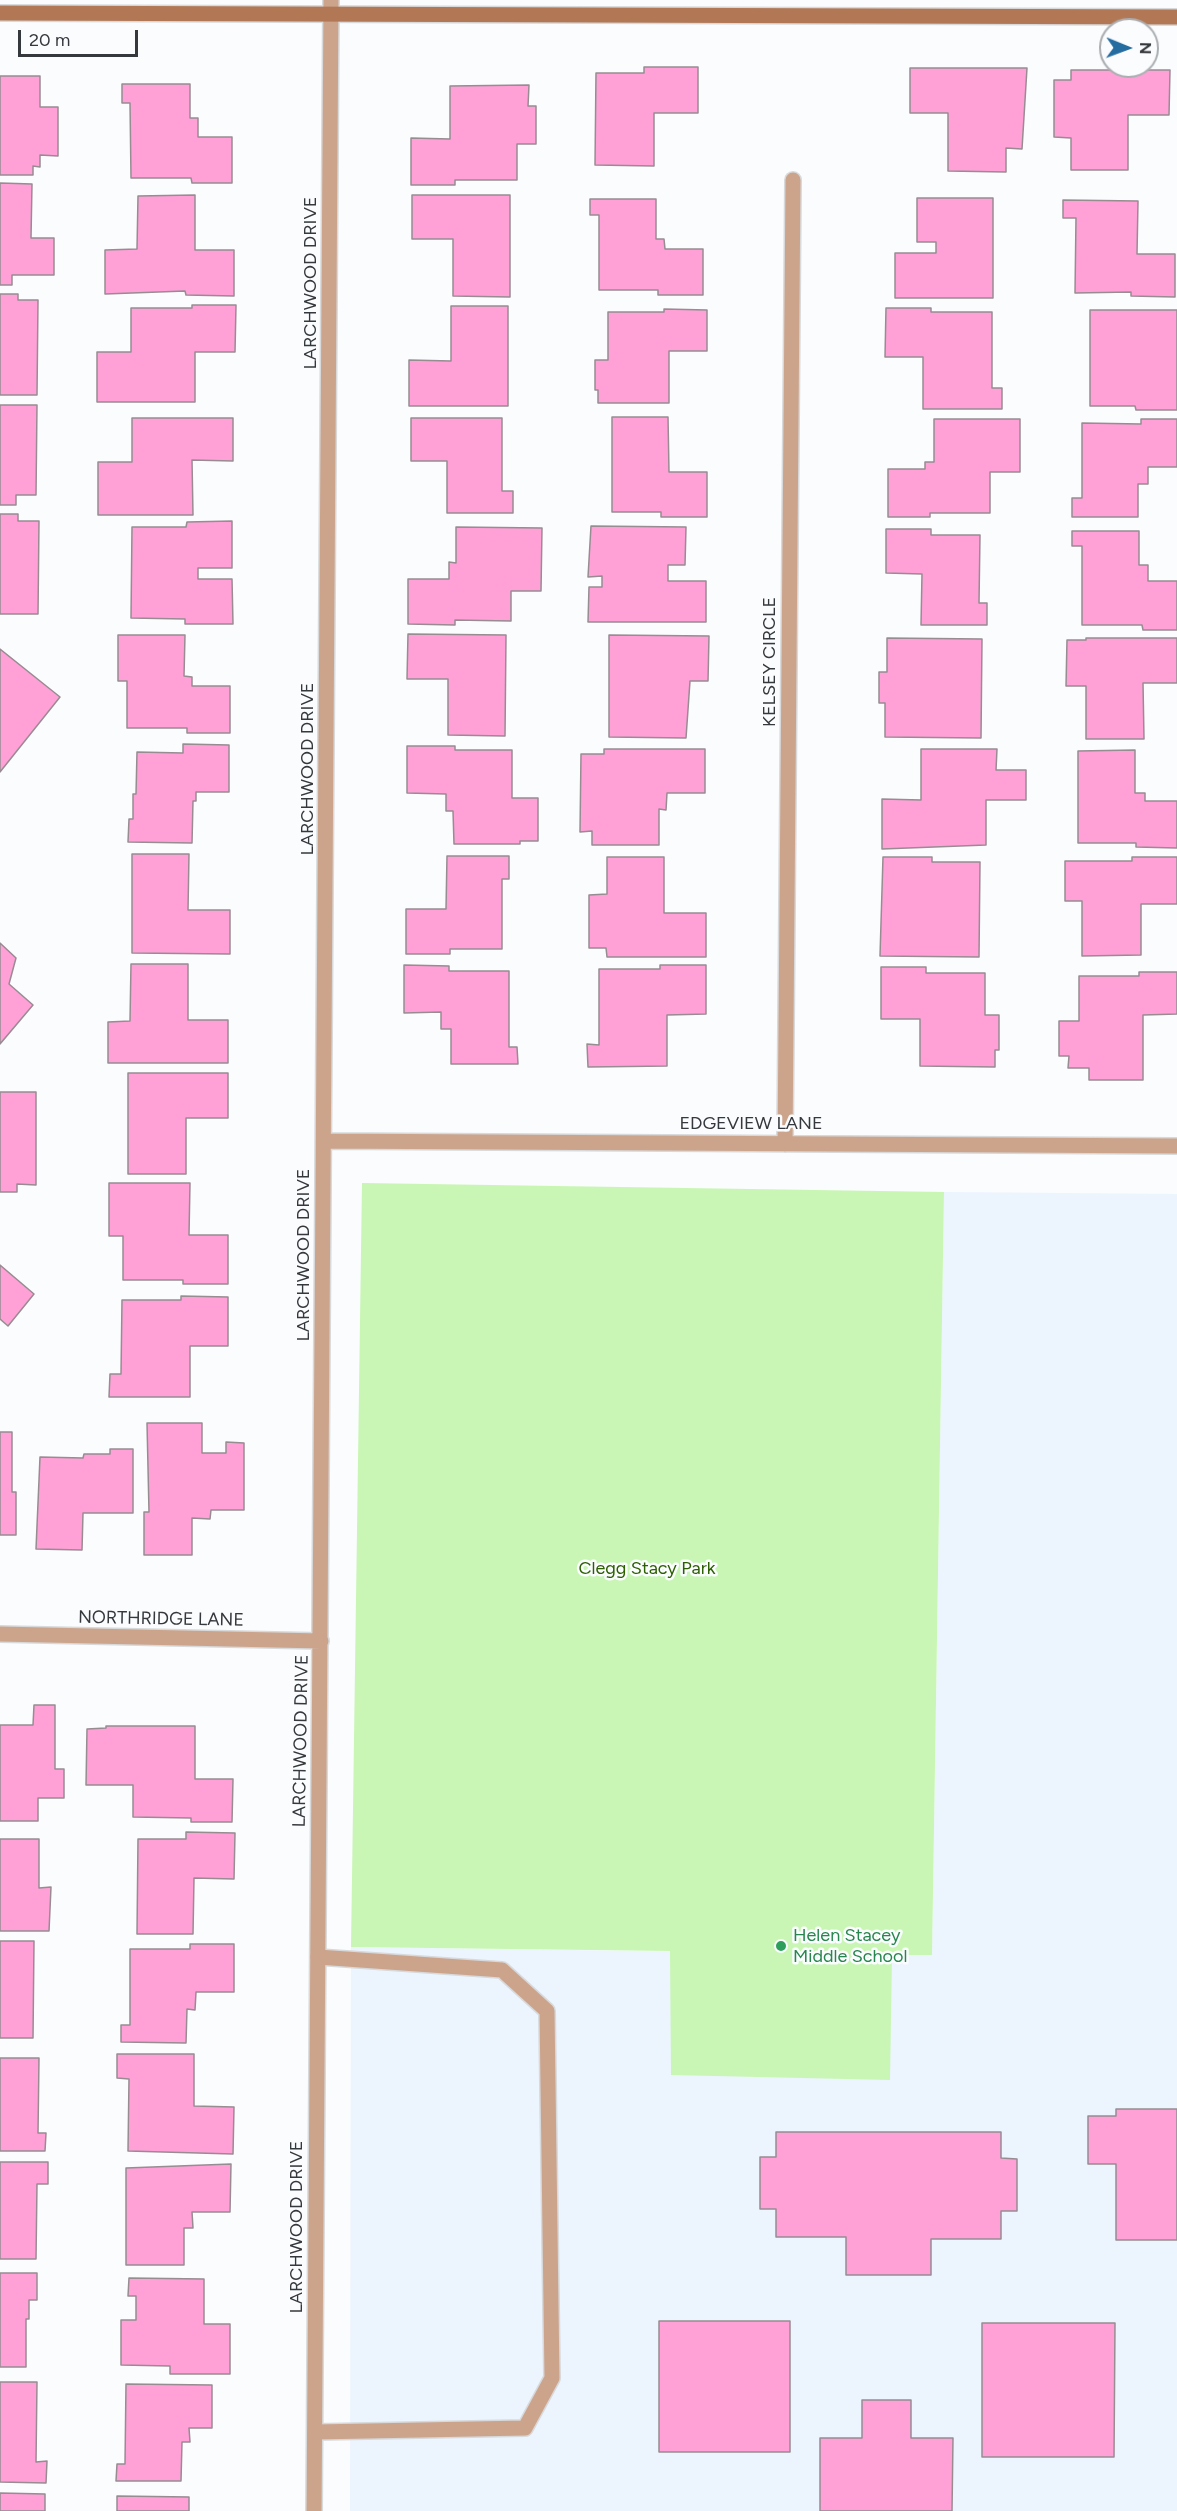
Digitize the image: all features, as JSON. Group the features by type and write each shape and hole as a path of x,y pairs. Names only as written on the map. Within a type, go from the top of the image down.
{"main road":[{"path":"0,13 332,8 1177,17"}],"street":[{"name":"LARCHWOOD DRIVE","path":"314,2511 332,8"},
{"name":"KELSEY CIRCLE","path":"785,1144 793,180"},
{"name":"EDGEVIEW LANE","path":"324,1141 1177,1146"},
{"name":"NORTHRIDGE LANE","path":"0,1634 321,1641"},
{"path":"315,2432 525,2428 552,2378 547,2011 502,1970 318,1956"}],"shaded area":[{"path":"944,1192 1177,1194 1177,2511 350,2511 351,1947 932,1955"}],"green space":[{"name":"Clegg Stacy Park","path":"362,1183 944,1192 932,1955 892,1955 890,2080 671,2075 670,1951 351,1947"}],"building":[{"path":"644,67 698,67 698,113 654,113 654,166 595,165 596,73 644,73"},
{"path":"910,68 1027,68 1022,149 1006,148 1006,172 948,171 948,113 910,113"},
{"path":"1071,70 1099,70 1099,78 1159,78 1159,70 1170,70 1169,115 1128,115 1128,170 1071,170 1071,138 1054,137 1054,80 1071,80"},
{"path":"0,76 40,76 40,107 58,107 58,156 40,155 40,167 33,166 33,175 0,175"},
{"path":"122,84 190,84 190,118 198,118 198,137 232,137 232,183 192,183 191,178 131,178 130,103 122,103"},
{"path":"529,85 528,106 536,106 536,144 517,144 517,180 455,180 455,185 411,185 411,138 450,139 450,86"},
{"path":"0,183 32,184 31,238 54,238 54,275 12,275 12,285 0,285"},
{"path":"195,195 195,250 234,250 234,296 186,295 185,291 105,294 105,250 137,249 138,196"},
{"path":"412,195 510,195 510,297 453,296 453,239 412,239"},
{"path":"917,198 993,198 993,298 895,298 895,253 936,253 936,242 917,242"},
{"path":"590,199 656,199 656,239 664,239 665,249 703,249 703,295 658,295 658,290 599,290 599,215 590,215"},
{"path":"1063,200 1138,201 1137,254 1175,254 1175,297 1131,296 1131,292 1075,293 1076,218 1063,218"},
{"path":"0,294 18,294 18,300 38,300 37,395 0,395"},
{"path":"192,305 236,305 235,352 195,352 195,402 97,402 97,352 131,352 131,308 192,308"},
{"path":"451,306 508,306 508,406 409,406 409,360 451,361"},
{"path":"886,308 931,308 931,312 992,312 992,388 1002,388 1002,409 923,409 923,357 885,357"},
{"path":"664,309 707,310 707,351 669,351 669,403 598,403 598,390 595,390 595,360 608,360 608,312 664,312"},
{"path":"1090,310 1177,310 1177,410 1136,410 1135,406 1090,406"},
{"path":"0,405 37,405 36,495 16,495 16,505 0,505"},
{"path":"612,417 668,417 669,472 707,472 707,517 661,517 661,512 612,512"},
{"path":"132,418 233,418 233,461 192,460 193,515 98,515 98,462 132,462"},
{"path":"411,418 502,418 502,491 513,491 513,513 447,513 447,461 411,461"},
{"path":"934,419 1020,419 1020,472 990,472 990,513 930,513 930,517 888,517 888,469 925,469 925,462 934,462"},
{"path":"1141,419 1177,419 1177,467 1148,467 1148,484 1138,484 1138,517 1072,517 1072,498 1082,498 1082,423 1141,424"},
{"path":"0,514 18,514 18,521 39,521 38,614 0,614"},
{"path":"232,521 232,568 198,568 198,579 232,579 233,624 185,624 185,619 131,618 132,527 186,527 187,522"},
{"path":"591,526 686,527 685,565 668,565 668,581 706,581 706,622 588,622 589,587 602,587 602,576 588,577"},
{"path":"456,527 542,528 541,591 511,591 511,621 455,620 455,625 408,624 408,579 449,579 449,562 456,563"},
{"path":"886,529 931,529 931,535 980,535 979,603 987,603 987,625 921,625 922,574 886,573"},
{"path":"1072,531 1139,531 1139,565 1148,565 1148,581 1177,581 1177,630 1143,630 1142,625 1082,625 1082,546 1072,546"},
{"path":"408,634 506,635 505,736 448,735 448,679 407,679"},
{"path":"118,635 185,635 184,676 192,677 192,686 230,686 230,733 187,733 187,728 127,728 127,681 118,681"},
{"path":"609,635 709,636 708,681 690,681 686,738 609,737"},
{"path":"887,638 982,639 981,738 885,737 885,703 879,703 879,672 887,672"},
{"path":"1086,638 1177,638 1177,683 1143,683 1144,739 1086,739 1086,686 1066,686 1067,640 1086,640"},
{"path":"0,649 60,697 0,772"},
{"path":"183,744 229,745 229,792 196,792 196,801 193,801 192,843 128,842 129,819 133,819 133,794 136,794 137,752 183,753"},
{"path":"407,746 455,746 455,750 512,750 512,798 538,798 538,841 520,841 520,844 454,844 453,811 446,811 446,794 407,793"},
{"path":"604,749 705,749 705,793 667,793 666,810 659,809 659,845 592,845 592,831 580,832 581,754 604,754"},
{"path":"921,749 997,749 996,770 1026,770 1026,800 986,800 986,845 882,849 882,799 921,800"},
{"path":"1135,750 1135,793 1145,793 1145,801 1177,801 1177,848 1136,847 1136,843 1078,843 1078,751"},
{"path":"132,854 189,854 188,910 230,910 230,954 132,953"},
{"path":"447,856 509,856 509,879 502,879 502,949 450,949 450,954 406,954 406,909 446,909"},
{"path":"607,857 664,857 664,913 706,913 706,957 607,957 606,948 589,948 589,895 607,894"},
{"path":"883,857 932,857 932,862 980,862 979,957 880,956"},
{"path":"1132,857 1177,857 1177,904 1141,904 1141,955 1082,956 1082,901 1065,901 1065,861 1132,861"},
{"path":"0,943 16,958 9,984 33,1005 0,1044"},
{"path":"131,964 188,964 188,1020 228,1020 228,1063 108,1063 108,1022 130,1021"},
{"path":"404,965 449,966 449,971 509,971 509,1047 517,1047 518,1064 451,1064 451,1029 441,1029 441,1012 404,1013"},
{"path":"660,965 706,965 706,1014 667,1015 667,1066 588,1067 587,1044 599,1045 599,969 660,969"},
{"path":"881,967 926,967 926,973 985,973 985,1015 999,1015 999,1050 995,1050 995,1067 920,1066 920,1019 881,1019"},
{"path":"1139,972 1177,972 1177,1014 1143,1015 1143,1080 1089,1080 1089,1068 1068,1068 1069,1056 1059,1056 1059,1021 1079,1021 1079,976 1139,976"},
{"path":"128,1073 228,1073 228,1118 186,1118 186,1174 128,1174"},
{"path":"0,1092 36,1092 36,1185 17,1184 17,1192 0,1192"},
{"path":"109,1183 190,1183 189,1235 228,1235 228,1284 183,1284 183,1280 123,1280 123,1236 109,1236"},
{"path":"0,1265 34,1294 8,1326 0,1319"},
{"path":"181,1296 228,1297 228,1346 190,1346 190,1397 109,1397 110,1374 121,1374 122,1300 181,1300"},
{"path":"147,1423 202,1423 202,1453 226,1453 226,1442 244,1443 244,1510 211,1510 210,1519 192,1518 192,1555 144,1555 144,1512 149,1512"},
{"path":"0,1432 12,1432 12,1492 16,1492 16,1535 0,1535"},
{"path":"110,1449 133,1449 133,1513 83,1513 82,1550 36,1549 40,1457 83,1458 84,1454 110,1454"},
{"path":"34,1705 55,1705 55,1769 64,1769 64,1798 38,1798 38,1821 0,1821 0,1725 33,1725"},
{"path":"106,1726 195,1726 195,1779 233,1779 232,1822 191,1822 191,1818 133,1817 133,1785 86,1785 87,1729 106,1728"},
{"path":"186,1832 235,1833 234,1879 194,1878 193,1934 137,1934 138,1839 186,1839"},
{"path":"0,1839 39,1839 39,1888 51,1887 49,1931 0,1931"},
{"path":"0,1941 34,1941 33,2038 0,2038"},
{"path":"190,1944 234,1944 234,1992 196,1992 195,2010 187,2009 186,2043 121,2042 121,2025 130,2025 130,1949 190,1949"},
{"path":"117,2054 194,2054 194,2106 234,2107 233,2154 128,2151 129,2079 117,2078"},
{"path":"0,2058 39,2058 38,2133 46,2133 45,2151 0,2151"},
{"path":"1116,2109 1177,2109 1177,2240 1116,2240 1116,2164 1088,2164 1088,2116 1116,2116"},
{"path":"776,2132 1001,2132 1001,2158 1017,2159 1017,2211 1001,2211 1001,2239 931,2239 931,2275 846,2275 846,2237 776,2237 776,2209 760,2209 760,2157 776,2157"},
{"path":"0,2162 48,2162 48,2184 37,2184 36,2259 0,2259"},
{"path":"231,2164 230,2212 192,2212 193,2228 184,2228 184,2265 126,2265 126,2168"},
{"path":"0,2273 37,2273 37,2300 29,2300 29,2319 26,2319 26,2367 0,2367"},
{"path":"129,2278 204,2279 204,2324 230,2324 230,2374 170,2374 170,2366 121,2365 121,2320 136,2320 136,2296 128,2296"},
{"path":"659,2321 790,2321 790,2452 659,2452"},
{"path":"982,2323 1115,2323 1114,2457 982,2457"},
{"path":"0,2382 37,2382 36,2462 47,2461 46,2483 0,2482"},
{"path":"126,2384 212,2385 212,2428 189,2428 190,2442 182,2442 181,2481 116,2481 117,2464 125,2464"},
{"path":"862,2400 911,2400 911,2438 953,2438 952,2511 820,2511 820,2438 862,2438"},
{"path":"0,2493 45,2494 45,2511 0,2511"},
{"path":"117,2496 189,2497 189,2511 117,2511"}],"place":[{"name":"Helen Stacey Middle School","path":"781,1946"}]}
